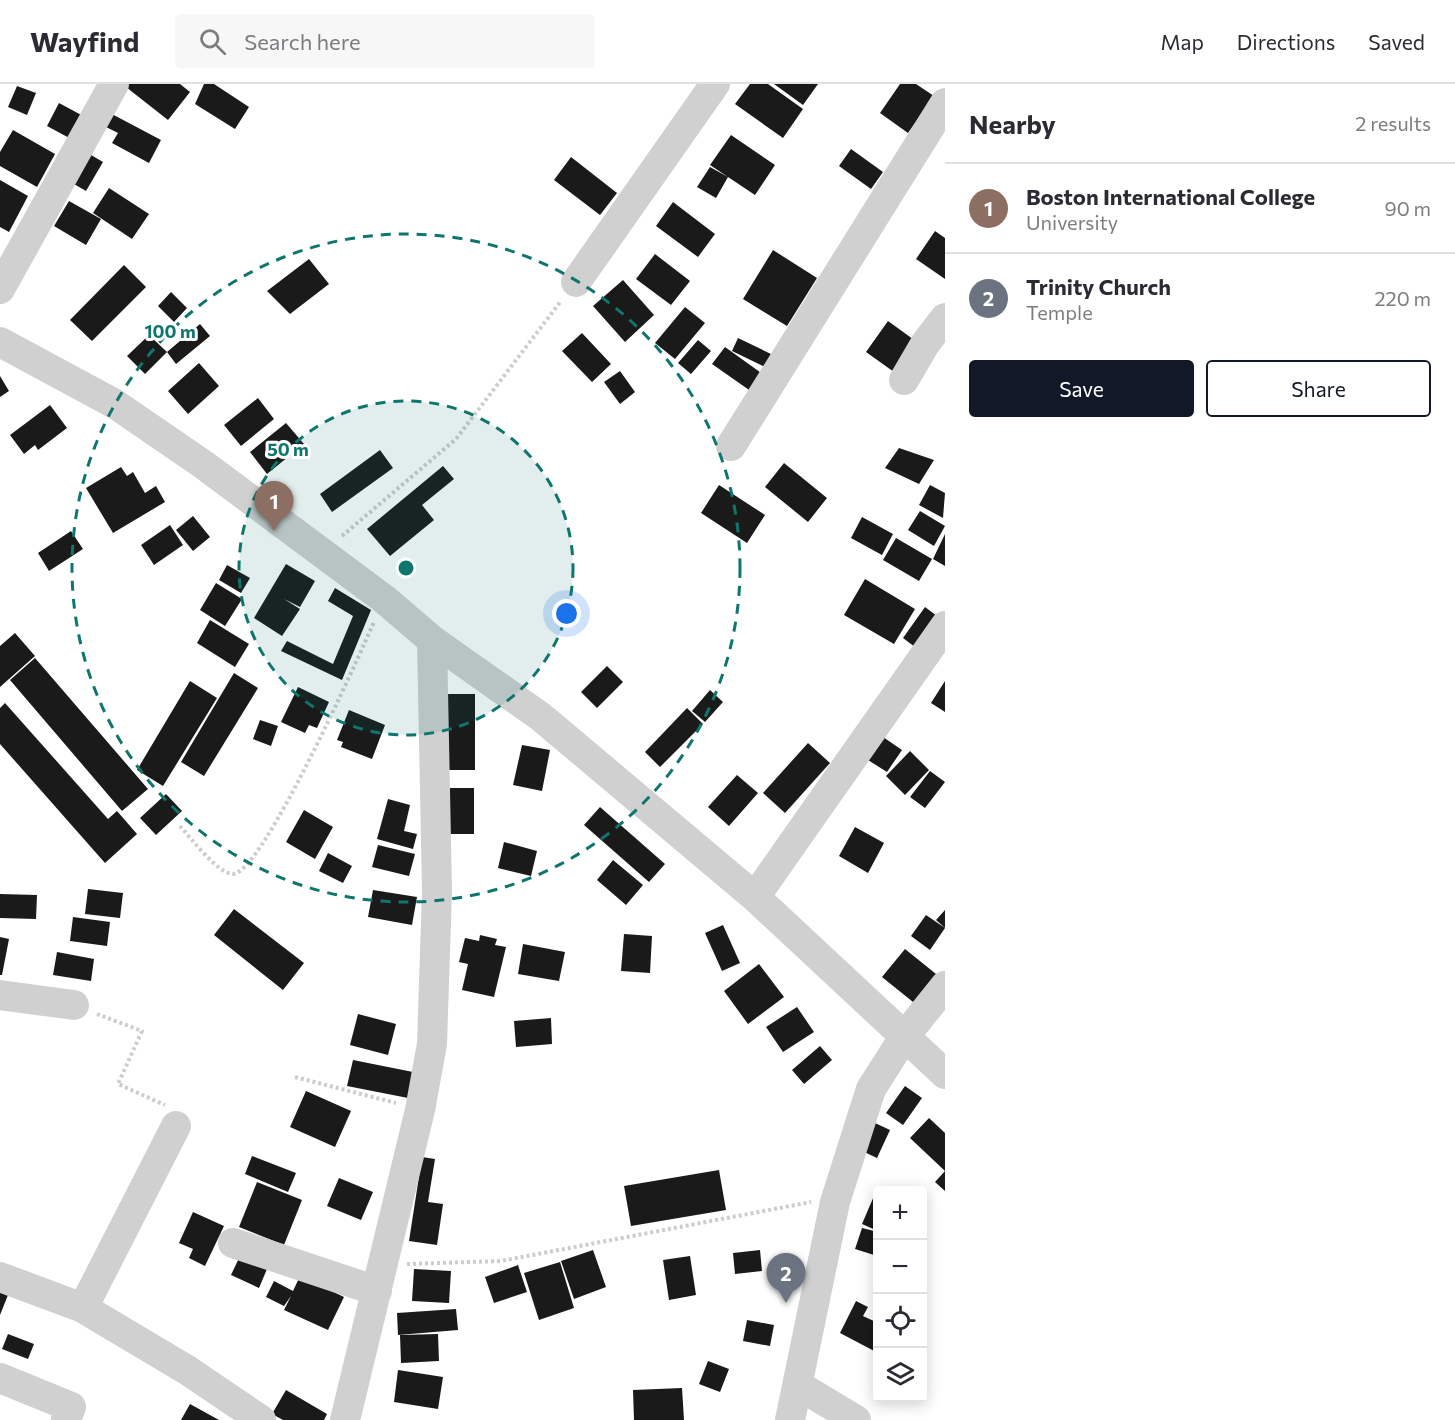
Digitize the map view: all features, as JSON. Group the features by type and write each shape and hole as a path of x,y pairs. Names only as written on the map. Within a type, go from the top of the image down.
{"street":[{"path":"0,288 114,84"},
{"path":"576,282 715,84"},
{"path":"731,446 945,103"},
{"path":"904,380 925,344 945,318"},
{"path":"0,342 115,404 204,465 323,552 432,640 542,717 755,897 945,1074"},
{"path":"755,897 945,626"},
{"path":"345,1420 420,1110 432,1044 437,891 432,640"},
{"path":"790,1420 835,1202 871,1089 904,1037 945,986"},
{"path":"0,995 74,1005"},
{"path":"83,1308 176,1126"},
{"path":"233,1243 380,1278"},
{"path":"0,1277 83,1308 187,1370 261,1420"},
{"path":"0,1378 77,1416"},
{"path":"798,1385 856,1420"}],"path":[{"path":"323,552 456,439 576,282"},
{"path":"180,826 221,870 231,874 240,873 258,853 278,820 354,667 384,599"},
{"path":"74,1005 142,1031 118,1084 183,1114 176,1126"},
{"path":"295,1077 420,1110"},
{"path":"380,1278 501,1261 815,1201 835,1202"}],"building":[{"path":"128,84 180,84 190,92 168,120 126,87"},
{"path":"204,84 214,84 249,107 235,129 195,104"},
{"path":"750,84 768,84 803,109 783,138 735,104"},
{"path":"774,84 818,84 803,105"},
{"path":"900,84 916,84 934,96 908,133 880,113"},
{"path":"17,86 36,93 27,115 8,107"},
{"path":"59,103 85,117 73,140 47,126"},
{"path":"110,113 161,140 149,163 112,143 118,133 104,126"},
{"path":"13,130 55,154 37,187 0,166 0,152"},
{"path":"731,135 775,165 755,195 710,165"},
{"path":"851,149 883,172 871,189 839,166"},
{"path":"91,155 103,162 86,191 74,184"},
{"path":"571,157 617,193 600,215 554,180"},
{"path":"710,167 728,177 716,198 697,187"},
{"path":"0,180 28,196 9,232 0,227"},
{"path":"109,188 149,214 132,239 93,213"},
{"path":"69,201 101,219 86,245 54,226"},
{"path":"673,202 715,234 698,257 656,226"},
{"path":"935,231 945,238 945,279 916,259"},
{"path":"773,250 817,278 787,326 743,299"},
{"path":"655,254 690,281 671,305 636,279"},
{"path":"309,259 329,284 290,314 267,291"},
{"path":"124,265 146,287 92,341 70,320"},
{"path":"623,280 654,315 625,342 593,306"},
{"path":"171,292 187,308 174,322 158,306"},
{"path":"685,307 705,323 675,359 655,343"},
{"path":"888,321 917,342 894,372 866,352"},
{"path":"200,324 210,336 176,364 167,352"},
{"path":"582,333 611,364 592,382 562,351"},
{"path":"149,335 167,352 145,374 127,356"},
{"path":"738,338 771,354 765,367 732,351"},
{"path":"698,340 711,351 691,374 678,363"},
{"path":"725,347 764,375 752,392 712,364"},
{"path":"199,363 219,386 188,414 168,391"},
{"path":"620,371 635,392 620,404 604,382"},
{"path":"0,376 9,391 0,397"},
{"path":"258,398 274,419 241,446 224,425"},
{"path":"50,405 67,428 38,450 35,445 24,454 10,435"},
{"path":"286,423 304,444 267,474 250,452"},
{"path":"899,448 934,460 919,484 885,468"},
{"path":"380,450 393,468 332,512 320,494"},
{"path":"784,463 827,498 808,522 765,487"},
{"path":"443,466 454,479 422,505 434,520 390,556 367,529"},
{"path":"121,467 127,476 133,472 145,493 156,486 165,502 113,533 86,488"},
{"path":"719,485 765,515 747,543 701,513"},
{"path":"930,485 945,493 943,518 919,505"},
{"path":"920,511 945,526 934,546 908,530"},
{"path":"193,516 210,537 193,551 176,530"},
{"path":"862,517 893,534 882,555 851,538"},
{"path":"170,525 183,545 154,565 141,545"},
{"path":"71,531 83,549 49,571 38,553"},
{"path":"945,534 945,566 933,559"},
{"path":"896,538 932,559 919,581 883,560"},
{"path":"286,564 315,581 300,607 284,599 300,609 282,636 254,618"},
{"path":"227,565 250,578 241,593 219,580"},
{"path":"865,579 915,609 894,644 844,615"},
{"path":"216,583 242,599 225,626 200,610"},
{"path":"335,588 371,610 342,680 281,651 287,641 333,664 353,616 328,601"},
{"path":"925,607 941,619 919,650 903,638"},
{"path":"210,620 249,644 235,667 197,643"},
{"path":"15,633 35,656 0,687 0,646"},
{"path":"35,658 148,789 122,811 10,680"},
{"path":"607,666 623,682 597,708 581,692"},
{"path":"234,673 258,688 204,776 181,762"},
{"path":"190,681 217,698 163,786 137,770"},
{"path":"945,681 945,712 931,703"},
{"path":"298,687 329,702 317,728 309,725 305,733 281,722"},
{"path":"710,690 723,702 705,722 692,711"},
{"path":"446,694 475,694 475,770 446,770"},
{"path":"5,703 108,819 117,811 137,834 105,863 0,744 0,708"},
{"path":"687,708 703,724 660,767 645,752"},
{"path":"349,710 385,725 372,759 341,747 343,742 337,740"},
{"path":"260,720 278,726 271,746 253,739"},
{"path":"883,737 902,750 887,772 868,760"},
{"path":"808,743 830,763 785,813 763,793"},
{"path":"522,745 550,750 542,791 513,785"},
{"path":"910,751 929,770 905,795 886,776"},
{"path":"930,771 945,782 925,808 910,797"},
{"path":"737,775 758,793 729,826 708,807"},
{"path":"450,788 474,788 474,834 450,834"},
{"path":"166,794 182,811 156,835 140,818"},
{"path":"388,799 410,805 404,831 417,834 413,849 377,839"},
{"path":"600,807 665,864 649,882 584,825"},
{"path":"304,810 333,827 315,859 286,842"},
{"path":"855,827 884,843 868,873 839,856"},
{"path":"504,842 537,851 531,876 498,868"},
{"path":"378,845 415,854 409,876 372,867"},
{"path":"328,853 352,866 343,883 319,871"},
{"path":"613,860 643,885 626,905 597,880"},
{"path":"88,889 123,893 120,918 85,914"},
{"path":"373,890 417,897 412,925 368,917"},
{"path":"0,894 37,895 36,919 0,918"},
{"path":"234,909 304,963 283,990 214,935"},
{"path":"945,910 945,928 936,920"},
{"path":"926,915 945,928 930,950 911,936"},
{"path":"73,917 110,922 107,946 70,941"},
{"path":"723,925 740,963 722,971 705,933"},
{"path":"624,934 652,936 650,973 621,971"},
{"path":"480,935 497,939 495,945 506,947 494,997 462,990 468,964 459,962 465,938 479,941"},
{"path":"0,937 9,939 2,975 0,975"},
{"path":"523,944 565,952 559,981 518,974"},
{"path":"905,949 941,978 918,1006 882,977"},
{"path":"57,952 94,959 91,981 53,975"},
{"path":"759,964 784,997 748,1024 724,991"},
{"path":"797,1007 814,1032 783,1052 766,1027"},
{"path":"358,1014 396,1024 388,1055 350,1045"},
{"path":"551,1018 552,1044 516,1047 514,1021"},
{"path":"820,1046 832,1060 804,1084 792,1070"},
{"path":"353,1060 413,1072 408,1098 347,1086"},
{"path":"905,1086 922,1098 903,1125 886,1113"},
{"path":"306,1091 351,1111 335,1147 290,1127"},
{"path":"929,1118 945,1133 945,1171 910,1138"},
{"path":"875,1123 890,1130 877,1158 862,1151"},
{"path":"252,1156 296,1173 288,1192 245,1174"},
{"path":"422,1157 435,1159 428,1202 443,1204 437,1245 409,1241"},
{"path":"719,1170 726,1210 631,1226 624,1186"},
{"path":"945,1171 945,1191 935,1182"},
{"path":"339,1178 373,1192 361,1220 327,1206"},
{"path":"257,1182 302,1200 284,1245 239,1227"},
{"path":"873,1198 873,1229 862,1224"},
{"path":"193,1212 224,1226 205,1266 189,1258 193,1249 179,1243"},
{"path":"862,1228 873,1231 873,1255 855,1249"},
{"path":"593,1250 606,1287 574,1299 561,1261"},
{"path":"760,1250 762,1271 735,1274 733,1253"},
{"path":"240,1256 267,1269 259,1288 231,1275"},
{"path":"690,1256 696,1295 669,1300 663,1260"},
{"path":"560,1262 574,1308 539,1320 524,1273"},
{"path":"518,1265 527,1292 494,1303 485,1277"},
{"path":"414,1269 451,1271 449,1303 412,1301"},
{"path":"300,1276 344,1297 328,1330 284,1310 291,1296 284,1306 266,1297 274,1281 293,1291"},
{"path":"0,1287 10,1290 0,1315"},
{"path":"856,1301 868,1307 863,1316 873,1321 873,1350 840,1333"},
{"path":"456,1309 458,1330 398,1335 397,1313"},
{"path":"747,1320 774,1325 770,1346 743,1341"},
{"path":"8,1334 34,1344 28,1359 2,1349"},
{"path":"438,1334 439,1361 401,1363 400,1335"},
{"path":"708,1361 729,1369 720,1392 699,1384"},
{"path":"398,1370 443,1377 438,1409 394,1402"},
{"path":"682,1388 684,1420 634,1420 633,1390"},
{"path":"286,1390 327,1414 324,1420 283,1420 272,1414"},
{"path":"190,1404 219,1420 181,1420"}],"place":[{"name":"Boston International College","path":"274,531"},
{"name":"Trinity Church","path":"786,1303"}]}
